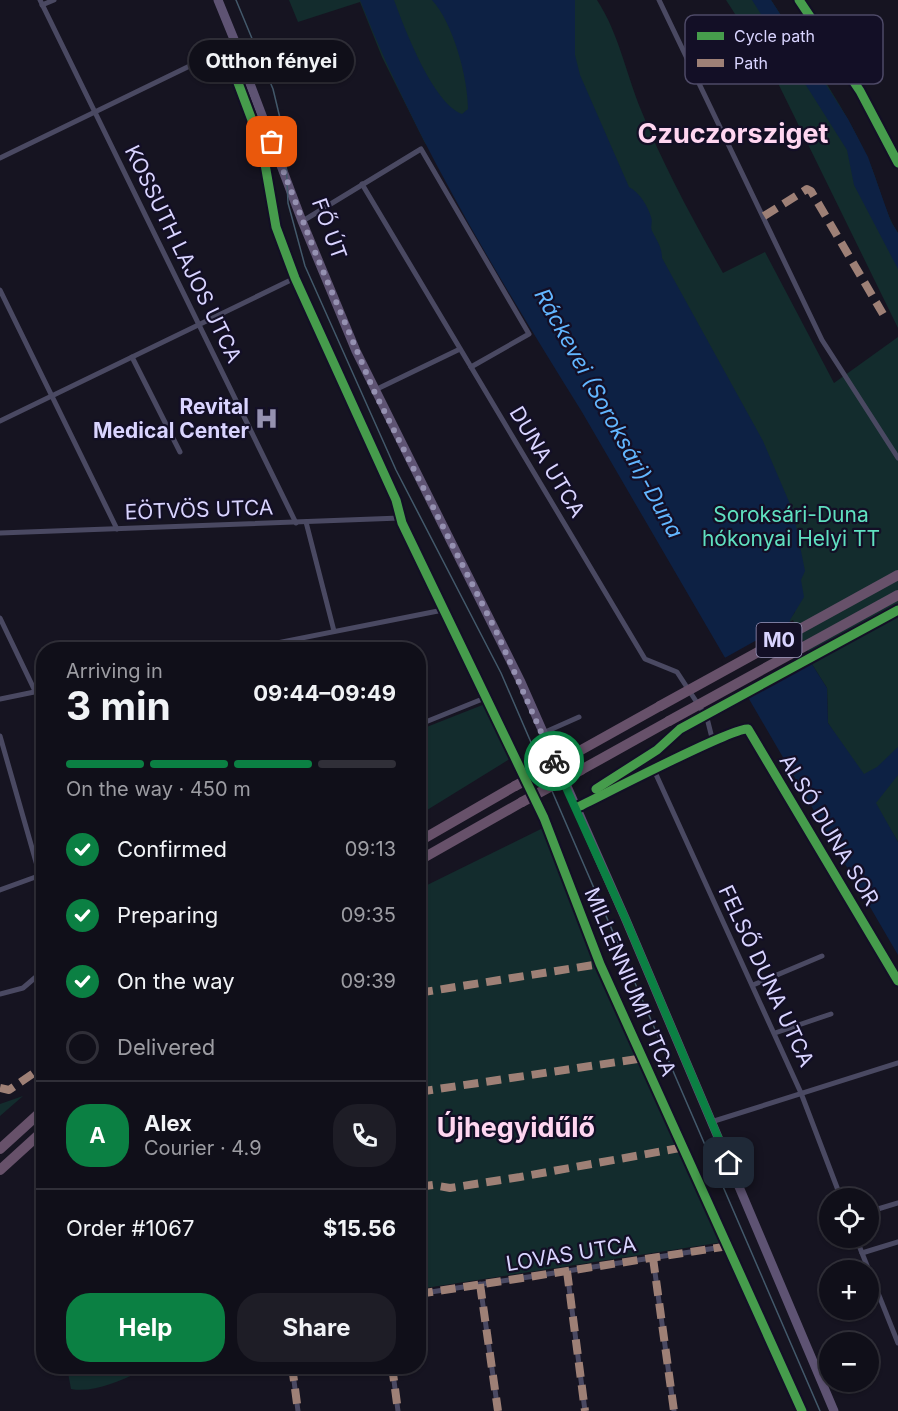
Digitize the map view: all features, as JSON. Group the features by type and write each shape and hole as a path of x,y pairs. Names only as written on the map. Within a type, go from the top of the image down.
{"highway":[{"name":"M0","path":"426,837 898,575"},
{"name":"M0","path":"426,856 898,595"},
{"path":"0,1149 36,1116"},
{"path":"0,1170 36,1137"}],"main road":[{"name":"FŐ ÚT","path":"218,0 329,286"},
{"name":"FŐ ÚT","path":"235,44 281,150 329,286"},
{"path":"329,286 374,391 497,633 574,809 626,920 834,1411"}],"street":[{"path":"41,3 54,0"},
{"path":"659,0 685,54"},
{"path":"799,0 809,15"},
{"name":"KOSSUTH LAJOS UTCA","path":"41,3 296,523"},
{"path":"0,158 235,44"},
{"path":"225,48 262,147 276,227 295,278 396,500 400,518"},
{"path":"699,84 822,340 898,458"},
{"path":"855,84 898,163"},
{"path":"306,219 421,149 529,334 471,367"},
{"name":"DUNA UTCA","path":"362,184 645,659 677,672 707,718 713,742"},
{"path":"0,421 295,278"},
{"path":"0,290 117,529"},
{"path":"374,391 460,349"},
{"path":"132,357 180,452"},
{"name":"EÖTVÖS UTCA","path":"0,533 400,518"},
{"name":"MILLENNIUMI UTCA","path":"400,518 544,818 600,964 802,1411"},
{"path":"306,522 334,631"},
{"path":"280,642 443,610"},
{"path":"0,618 35,692 0,699"},
{"path":"426,723 485,698"},
{"path":"542,733 579,717"},
{"name":"ALSÓ DUNA SOR","path":"713,742 742,729 748,729 898,981"},
{"path":"0,736 36,855"},
{"path":"574,809 713,742"},
{"name":"FELSŐ DUNA UTCA","path":"654,770 775,1033 838,1188"},
{"path":"0,890 36,877"},
{"path":"753,985 822,956"},
{"path":"0,994 23,988 36,977"},
{"path":"775,1033 831,1014"},
{"path":"711,1122 898,1063"},
{"path":"879,1209 898,1203"},
{"path":"862,1253 898,1242"},
{"name":"LOVAS UTCA","path":"426,1293 729,1246"},
{"path":"860,1248 895,1326 898,1343"},
{"path":"653,1258 674,1411"},
{"path":"567,1271 585,1411"},
{"path":"480,1284 498,1411"},
{"path":"293,1374 298,1411"},
{"path":"393,1374 398,1411"}],"green space":[{"name":"Soroksári-Duna hókonyai Helyi TT","path":"289,0 597,0 611,26 641,110 659,152 723,273 765,252 834,383 898,337 898,842 878,809 864,774 860,773 828,723 827,688 801,647 789,620 795,612 425,143 382,57 360,2 298,22"},
{"path":"726,0 771,0 781,15 736,15"},
{"path":"778,84 826,84 857,136 898,233 898,328"},
{"path":"485,704 513,757 426,811 426,727"},
{"path":"543,828 595,958 724,1242 426,1288 426,886"},
{"path":"23,1096 0,1116 0,1104"},
{"path":"68,1374 135,1374 96,1388 71,1389"}],"water":[{"name":"Ráckevei (Soroksári)-Duna","path":"360,0 394,0 421,64 431,81 451,107 462,114 468,109 458,51 440,10 432,0 575,0 575,55 580,75 629,187 640,196 648,208 652,219 651,229 660,247 662,258 763,441 793,511 805,571 801,580 804,597 790,620 801,647 827,688 828,723 864,774 877,767 898,747 898,775 876,803 898,842 898,955 582,412 462,211 407,107"},
{"path":"752,0 771,0 781,15 762,15"},
{"path":"805,84 825,84 848,119 868,157 891,222 898,233 898,269 854,185 847,150"}],"pier":[{"path":"793,620 812,659 742,697 721,660"}],"tram line":[{"path":"236,0 273,89 285,139 288,203 305,266 396,470 501,673 820,1411"}],"marked path":[{"path":"764,216 807,189 811,191 883,314"},
{"path":"426,992 600,964"},
{"path":"426,1091 644,1058"},
{"path":"0,1088 9,1090 36,1071"},
{"path":"426,1186 450,1188 685,1147"},
{"path":"426,1293 729,1246"},
{"path":"653,1258 674,1411"},
{"path":"567,1271 585,1411"},
{"path":"480,1284 498,1411"},
{"path":"293,1374 298,1411"},
{"path":"393,1374 398,1411"}],"cycle path":[{"path":"799,0 809,15"},
{"path":"225,48 262,147 276,227 295,278 396,500 402,523 544,818 600,964 802,1411"},
{"path":"855,84 898,163"},
{"path":"596,789 657,750 680,729 898,610"},
{"path":"578,807 694,750 737,731 748,729 898,981"}],"way so far":[{"path":"272,142 324,275 374,391 497,633 554,761"}],"place":[{"name":"Otthon fényei","path":"272,142"},
{"name":"Revital Medical Center","path":"267,419"}],"district":[{"name":"Czuczorsziget","path":"733,134"},
{"name":"Újhegyidűlő","path":"516,1128"}],"route":[{"path":"554,761 626,920 729,1163"}]}
